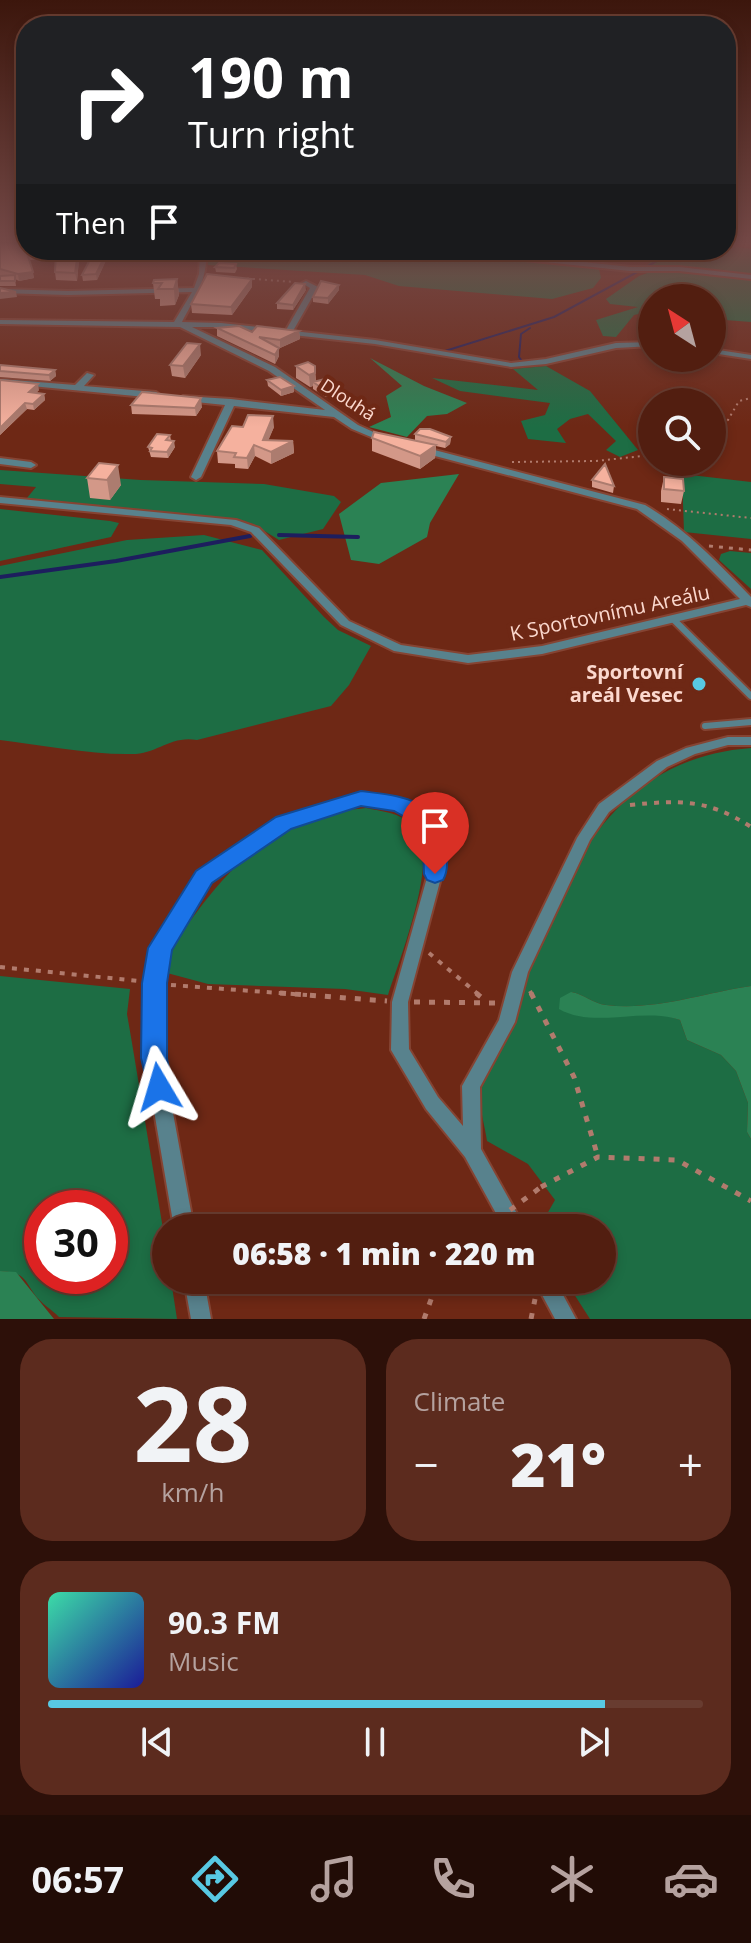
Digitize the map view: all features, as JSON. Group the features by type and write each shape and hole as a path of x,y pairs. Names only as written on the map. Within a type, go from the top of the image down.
{"street":[{"path":"177,323 188,305"},
{"path":"289,331 304,305"},
{"path":"0,322 177,323 289,331 511,365 529,365 620,343 638,344"},
{"name":"Dlouhá","path":"177,323 272,369 366,433 403,445"},
{"path":"726,353 751,357"},
{"path":"78,387 90,375"},
{"path":"0,390 4,382 78,387 336,414"},
{"path":"196,477 231,402"},
{"path":"417,449 641,507 662,518 693,545 750,603"},
{"path":"0,461 31,465"},
{"name":"K Sportovnímu Areálu","path":"0,500 232,522 255,530 345,623 398,648 468,659 542,650 750,603"},
{"path":"472,1151 471,1086 507,1022 520,972 584,838 604,808 662,764 691,751 728,741 751,741"},
{"path":"182,1214 154,1058 155,983 160,948 204,877 284,823 361,799 399,804 424,818 434,847 435,874 400,1002 400,1050 432,1103 472,1151 507,1214"},
{"path":"197,1294 201,1319"},
{"path":"545,1294 566,1319"}],"lane":[{"path":"673,619 751,696"},
{"path":"705,726 751,722"}],"path":[{"path":"726,421 739,401 751,398"},
{"path":"511,461 596,461 638,456"},
{"path":"682,511 751,518"},
{"path":"693,545 751,550"},
{"path":"604,808 686,799 730,813 751,827"},
{"path":"417,943 487,1002"},
{"path":"0,967 155,983 400,1002 511,1004"},
{"path":"520,972 574,1077 598,1157"},
{"path":"505,1214 541,1187 598,1157 677,1160 751,1201"},
{"path":"424,1319 433,1294"},
{"path":"531,1319 538,1294"}],"green space":[{"path":"726,305 751,305 751,322 726,320"},
{"path":"638,307 638,314 616,337 603,336 596,320"},
{"path":"370,358 424,386 467,403 447,414 427,416 407,437 369,427 391,417 386,396 402,386"},
{"path":"546,366 590,391 638,450 620,457 606,450 616,441 588,414 570,419 557,429 566,443 528,439 521,421 545,415 550,403 460,391 432,378 538,390 513,369"},
{"path":"0,470 141,480 264,484 334,496 341,502 323,529 279,540 238,519 27,498 36,487 0,484"},
{"path":"459,474 430,523 427,537 379,564 351,560 339,514 381,483"},
{"path":"682,476 751,482 751,539 684,532"},
{"path":"0,509 119,523 111,537 0,561"},
{"path":"204,535 262,550 338,630 371,646 349,685 331,706 197,740 179,740 132,754 0,740 0,566 127,540"},
{"path":"730,551 751,553 751,589 719,560 721,554"},
{"path":"751,748 751,986 642,1006 602,1004 571,992 621,1015 662,1014 680,1020 687,1040 721,1055 736,1071 748,1103 747,1132 751,1139 751,1319 590,1319 574,1294 616,1294 616,1214 547,1214 555,1200 528,1164 487,1141 481,1087 511,1027 523,986 556,902 577,863 601,828 629,797 663,773 704,756"},
{"path":"366,808 405,820 416,829 422,843 421,885 388,995 345,989 208,984 167,973 161,964 176,941 209,896 246,857 291,826 318,815"},
{"path":"0,976 130,989 127,1014 160,1214 152,1214 152,1294 173,1294 177,1319 59,1317 34,1294 128,1294 128,1190 24,1190 24,1279 14,1273 0,1271"},
{"path":"751,986 751,1139 747,1132 748,1103 736,1071 721,1055 687,1040 680,1020 650,1016 587,1017 559,1009 560,998 571,992 602,1004 642,1006"},
{"path":"0,1271 16,1272 24,1282 24,1294 34,1294 54,1319 0,1319"}],"building":[{"path":"198,305 233,305 231,307"},
{"path":"239,326 252,332 257,326 299,331 280,340 259,337 279,348 275,355 217,328"},
{"path":"187,343 200,344 183,366 170,365"},
{"path":"308,362 315,366 315,373 309,375 296,366"},
{"path":"0,365 55,370 49,375 0,371"},
{"path":"280,377 294,386 281,390 267,380"},
{"path":"329,378 342,386 326,391 313,382"},
{"path":"0,380 38,384 29,392 44,394 33,404 25,403 0,428"},
{"path":"142,392 201,398 195,408 131,405"},
{"path":"248,415 273,416 263,440 293,441 271,452 254,445 247,458 217,451 232,426 243,427"},
{"path":"420,429 430,429 451,437 446,442 415,434"},
{"path":"374,432 436,445 420,456 372,438"},
{"path":"157,434 170,435 166,440 174,441 167,452 150,451 152,448 148,447"},
{"path":"99,463 118,465 107,480 87,478"},
{"path":"605,464 614,486 592,480"},
{"path":"664,477 683,479 684,491 664,489"}],"waterway":[{"path":"445,351 554,317 577,305"},
{"path":"524,364 519,357 521,334 530,328"},
{"path":"279,535 358,537"},
{"path":"0,577 116,561 250,536"}],"place":[{"name":"Sportovní areál Vesec","path":"699,684"}],"route":[{"path":"159,1087 154,1058 155,983 160,948 204,877 284,823 361,799 399,804 424,818 434,847 435,874"}]}
